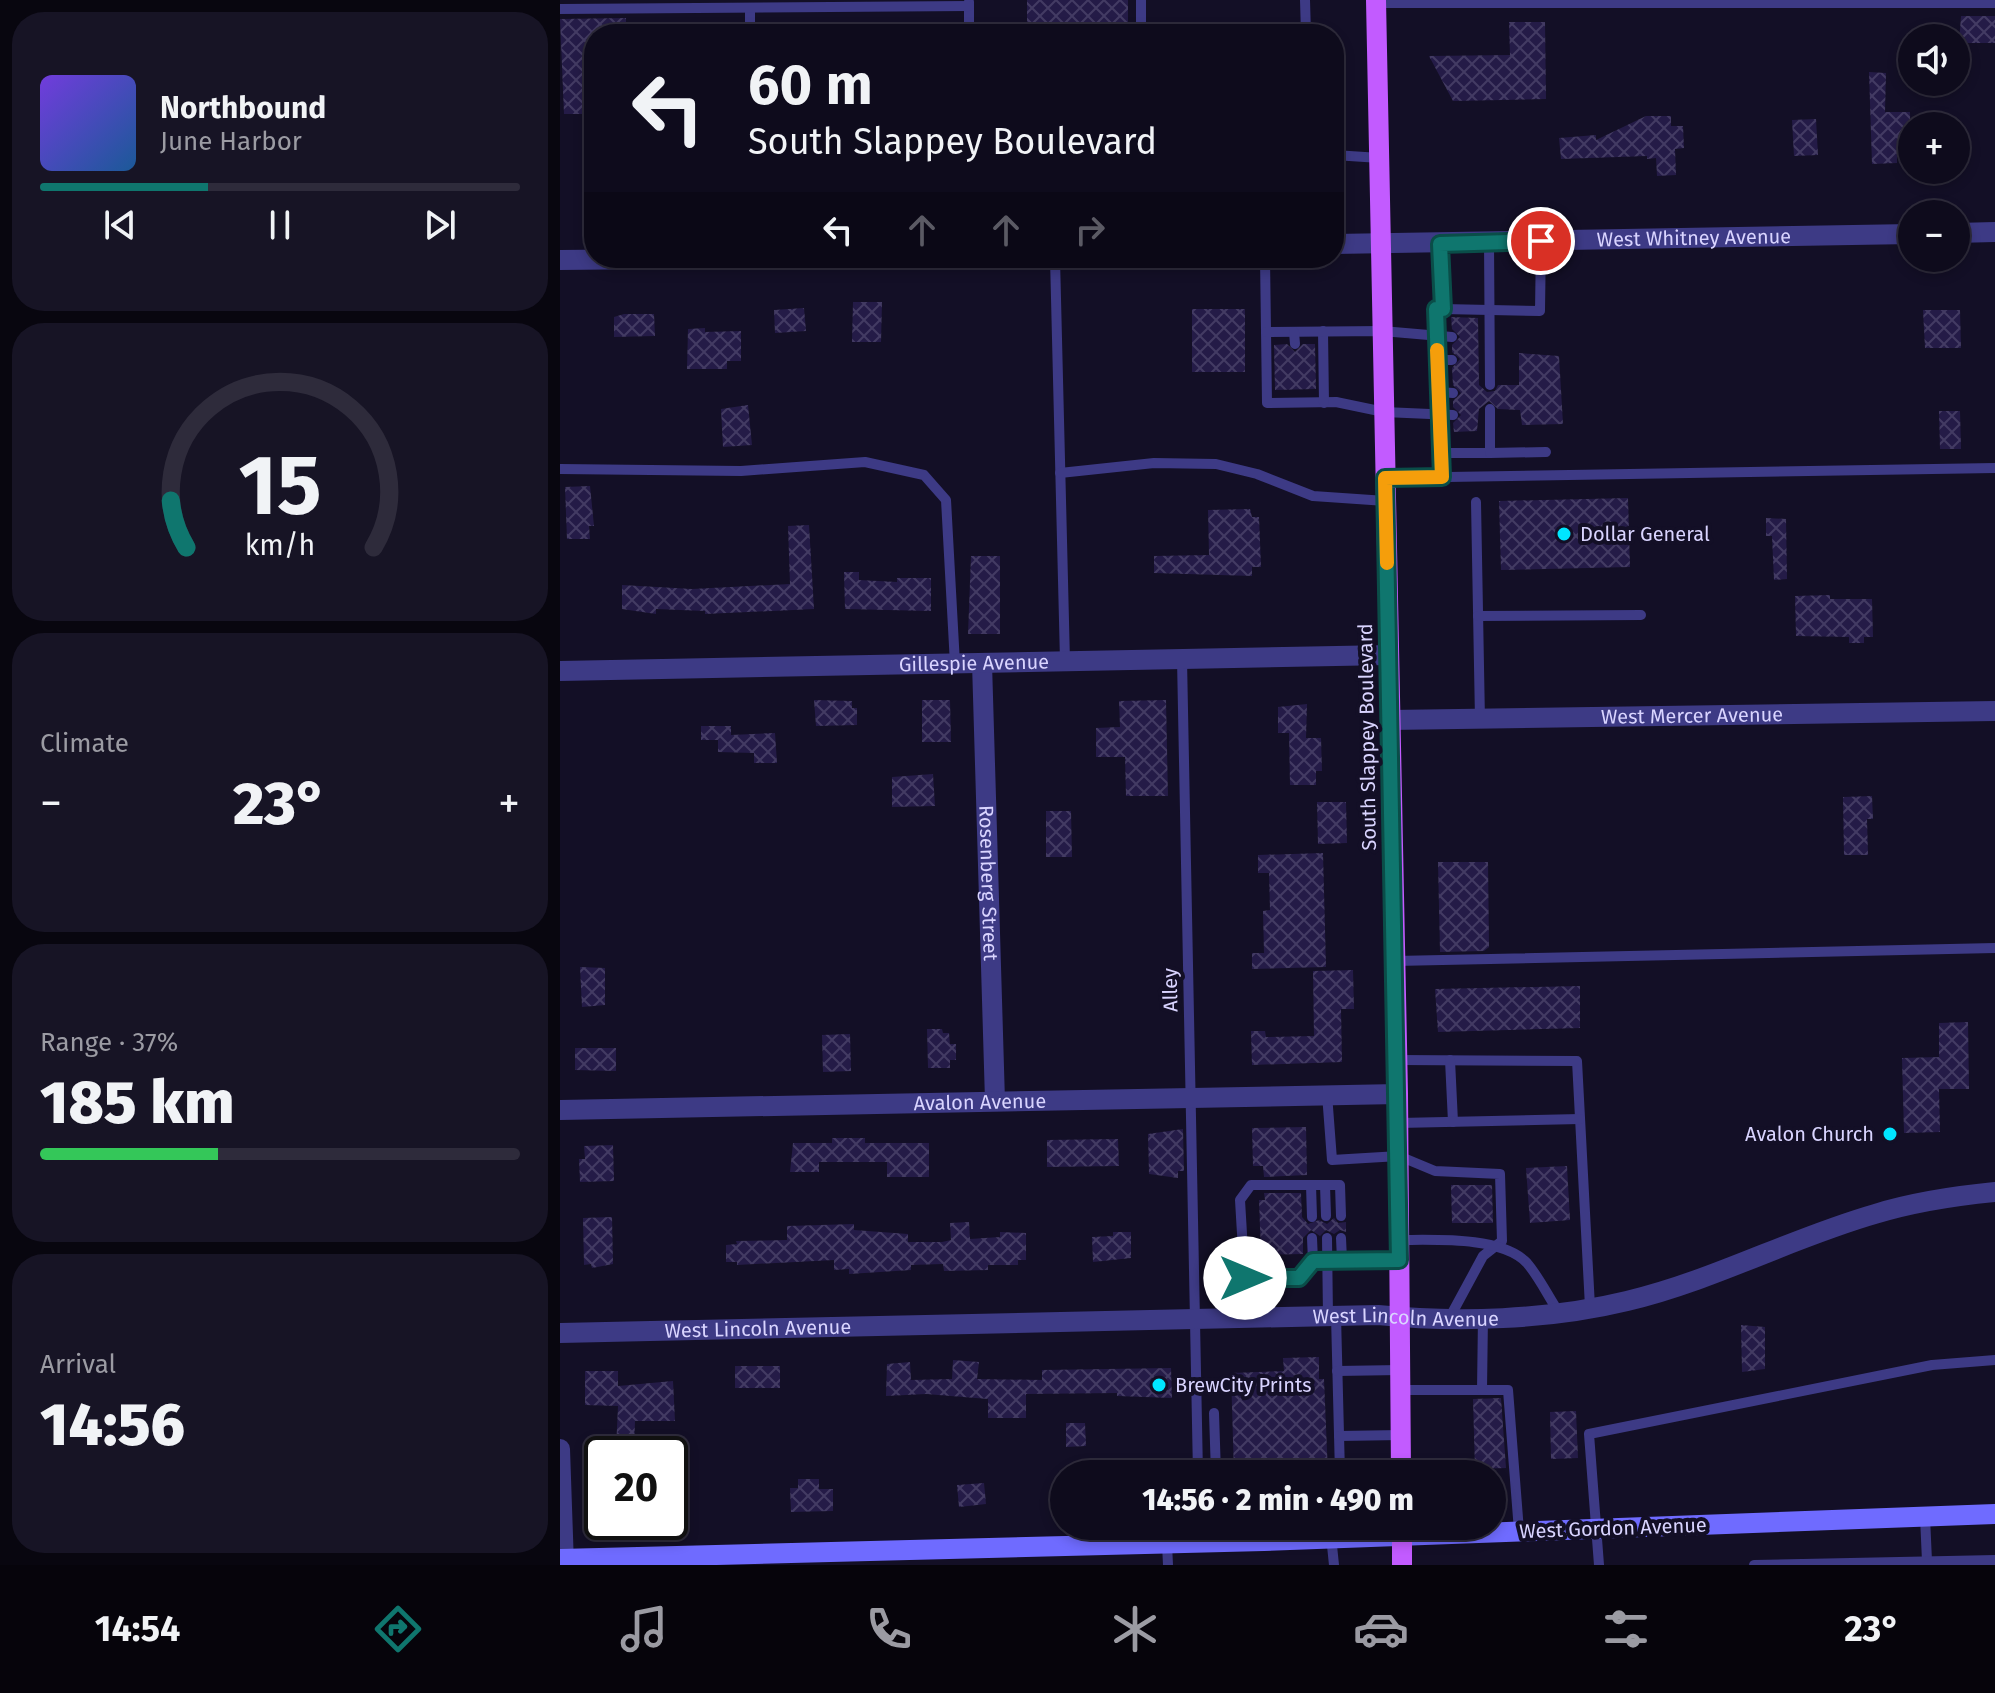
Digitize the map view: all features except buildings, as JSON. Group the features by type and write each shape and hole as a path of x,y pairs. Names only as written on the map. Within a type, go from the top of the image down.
{"main road":[{"name":"South Slappey Boulevard","path":"1376,1 1398,1060 1401,1460"},
{"path":"1402,1540 1402,1565"}],"street":[{"path":"1970,233 1995,232"},
{"name":"West Whitney Avenue","path":"1344,243 1381,245 1898,234"},
{"path":"560,260 584,260"},
{"name":"Gillespie Avenue","path":"560,671 1389,655"},
{"name":"Rosenberg Street","path":"982,663 995,1101"},
{"name":"West Mercer Avenue","path":"1390,720 1480,722 1995,711"},
{"name":"Avalon Avenue","path":"560,1110 1398,1094"},
{"name":"West Lincoln Avenue","path":"560,1333 1332,1316 1450,1317 1558,1311 1641,1297 1875,1213 1941,1198 1995,1192"},
{"path":"560,1449 563,1561"},
{"name":"West Gordon Avenue","path":"1506,1531 1995,1514"},
{"name":"West Gordon Avenue","path":"563,1561 1167,1555 1190,1540"}],"lane":[{"path":"1141,0 1141,24"},
{"path":"1305,0 1306,24"},
{"path":"1376,1 1995,3"},
{"path":"560,9 969,3 969,24"},
{"path":"750,8 750,24"},
{"path":"1344,156 1380,158"},
{"path":"1442,477 1436,309 1540,311 1541,241"},
{"path":"1489,242 1489,311 1484,360 1490,385"},
{"path":"1440,244 1443,309"},
{"path":"1055,268 1065,661"},
{"path":"1265,268 1267,403 1324,403 1384,412 1453,415"},
{"path":"1323,331 1324,403"},
{"path":"1266,332 1382,331 1452,337"},
{"path":"1294,332 1295,344"},
{"path":"1438,360 1452,360"},
{"path":"1296,389 1296,403"},
{"path":"1439,392 1453,393"},
{"path":"1486,413 1490,453"},
{"path":"1441,453 1546,452"},
{"path":"560,469 741,471 865,462 924,475 946,500 955,664"},
{"path":"1060,473 1154,463 1216,464 1257,474 1313,496 1386,501"},
{"path":"1385,478 1995,468"},
{"path":"1476,502 1480,722"},
{"path":"1478,616 1641,615"},
{"name":"Alley","path":"1182,659 1198,1460"},
{"path":"1395,961 1995,948"},
{"path":"1398,1060 1577,1061 1590,1307"},
{"path":"1450,1060 1453,1122"},
{"path":"1327,1093 1332,1160 1399,1156 1435,1171 1500,1174 1502,1241 1476,1266 1450,1317"},
{"path":"1399,1123 1580,1119"},
{"path":"1247,1318 1240,1200 1251,1185 1340,1185 1341,1216"},
{"path":"1311,1185 1312,1217"},
{"path":"1325,1185 1326,1216"},
{"path":"1245,1278 1299,1278 1313,1261 1312,1238"},
{"path":"1327,1238 1337,1371 1340,1460"},
{"path":"1341,1238 1342,1260"},
{"path":"1313,1261 1342,1260 1461,1241 1493,1247 1526,1261 1558,1311"},
{"path":"1482,1390 1483,1316"},
{"path":"1599,1565 1593,1528 1589,1434 1932,1365 1995,1360"},
{"path":"1337,1371 1482,1390 1508,1390 1519,1531"},
{"path":"1214,1413 1216,1460"},
{"path":"1339,1436 1401,1435"},
{"path":"1925,1517 1927,1561"},
{"path":"1331,1540 1334,1565"},
{"path":"1754,1565 1995,1560"}],"slow traffic":[{"path":"1387,563 1385,478 1442,477 1437,350"}],"place":[{"name":"Dollar General","path":"1564,534"},
{"name":"Avalon Church","path":"1890,1134"},
{"name":"BrewCity Prints","path":"1159,1385"}],"route":[{"path":"1245,1278 1299,1278 1313,1261 1399,1260 1398,1060 1385,478 1442,477 1436,309 1443,309 1440,244 1541,241"}]}
